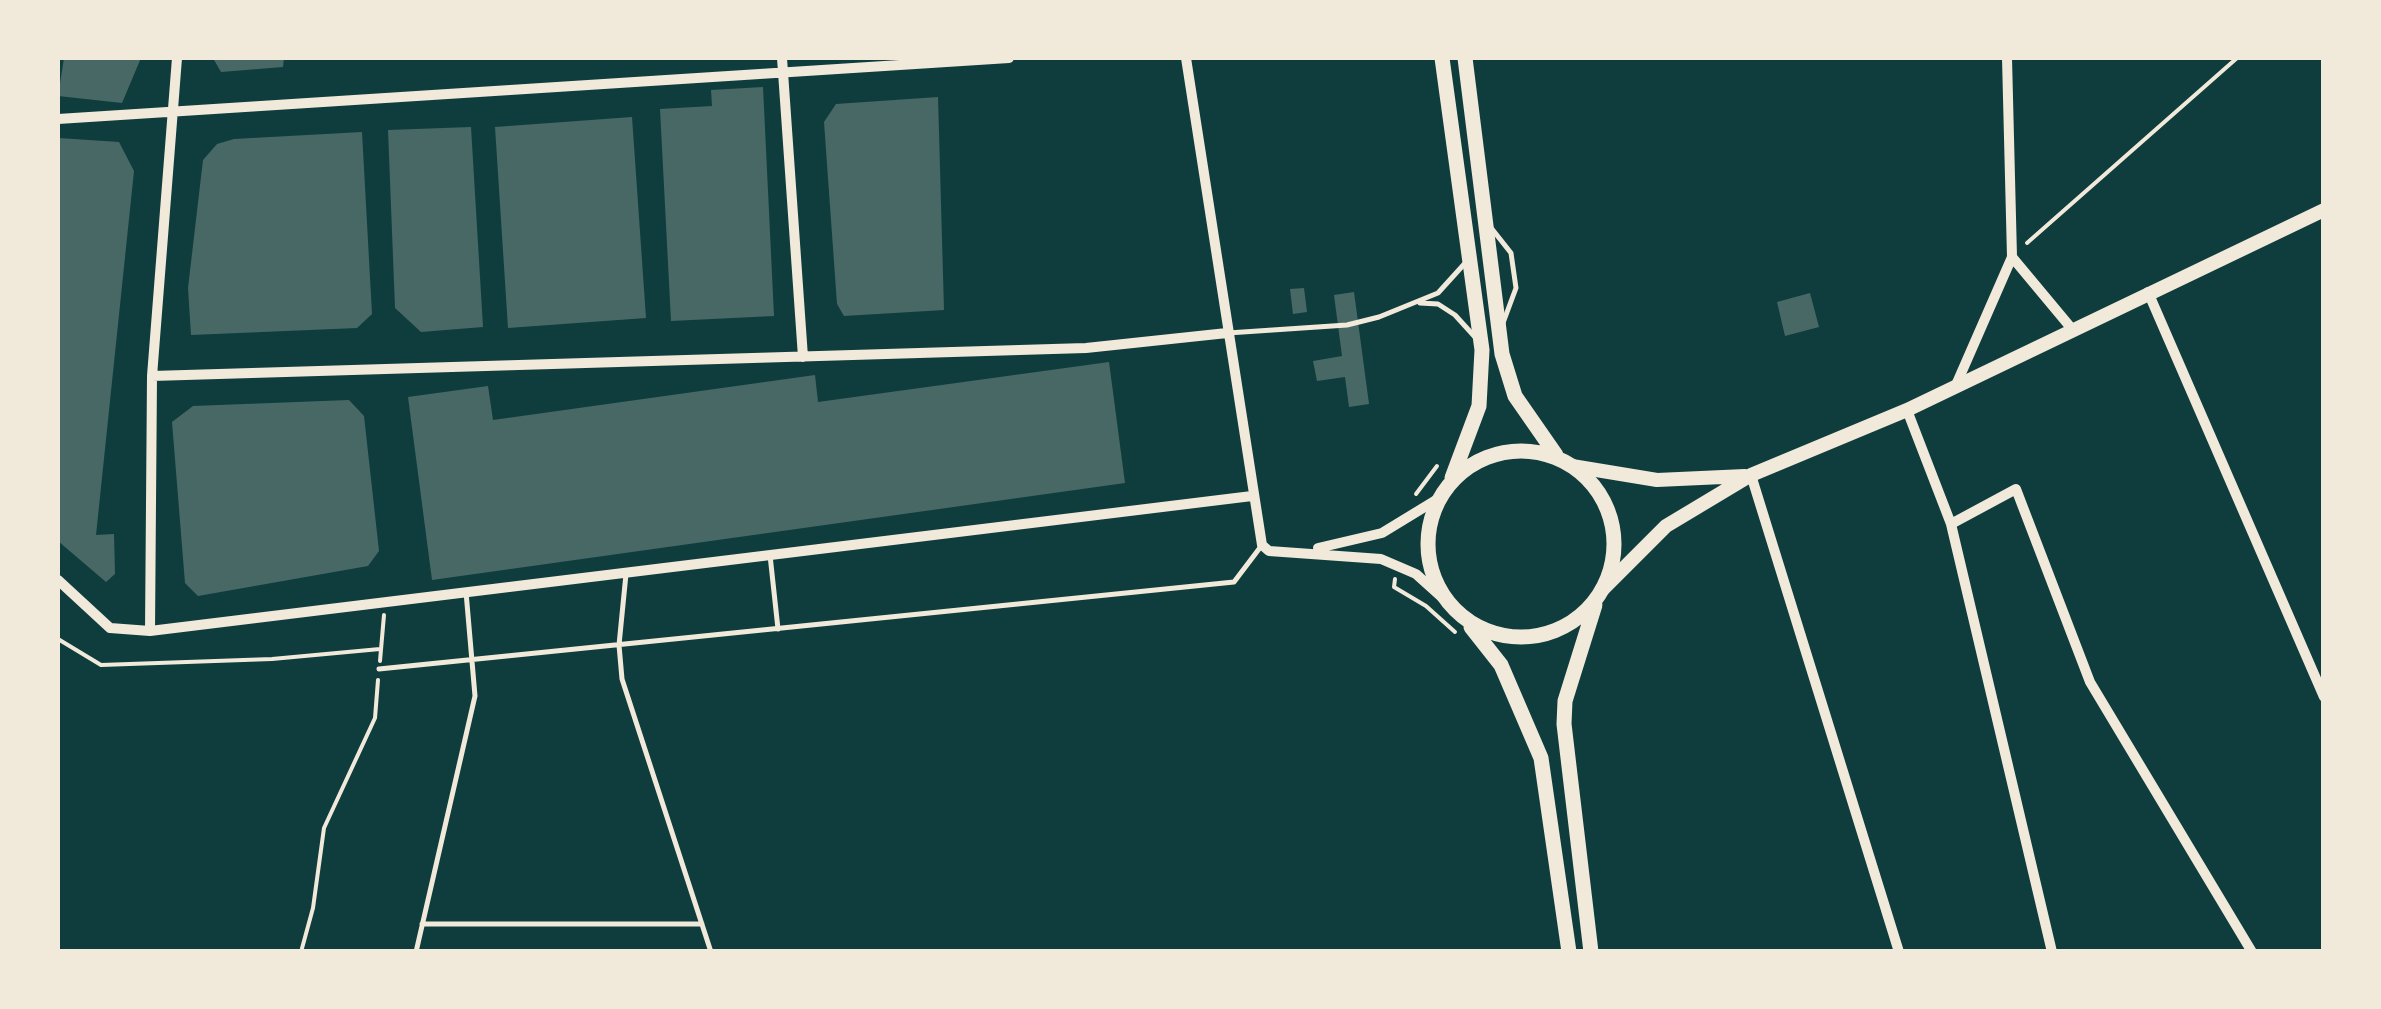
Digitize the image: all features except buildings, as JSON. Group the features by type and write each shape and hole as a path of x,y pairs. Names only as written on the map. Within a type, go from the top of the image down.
{"main road":[{"path":"1442,58 1482,350 1480,406 1428,539 1432,571 1446,601 1501,666 1541,758 1568,952"},
{"path":"1465,58 1499,330 1515,396 1544,443 1600,497 1614,536 1612,564 1565,701 1564,724 1591,952"},
{"path":"1444,492 1463,471 1501,454 1522,451 1567,464"},
{"path":"1462,617 1488,632 1534,636 1576,619 1600,593"}],"street":[{"path":"150,632 152,376 177,58"},
{"path":"58,119 171,114 783,63 1009,58"},
{"path":"1186,58 1262,545 1269,551 1347,554 1395,564 1428,582 1446,601"},
{"path":"1956,385 2012,257 2007,58"},
{"path":"783,63 802,356"},
{"path":"1600,593 1666,526 1751,475 1794,461 1907,410 2324,210"},
{"path":"2012,257 2072,329"},
{"path":"2148,292 2324,696"},
{"path":"152,376 1086,348 1228,333"},
{"path":"1907,410 1952,524 2052,952"},
{"path":"1567,464 1657,480 1751,475"},
{"path":"1751,475 1899,952"},
{"path":"1952,524 2016,488 2090,682 2252,952"},
{"path":"1287,552 1348,544 1382,534 1444,492"},
{"path":"58,580 110,628 150,632 1252,496"}],"lane":[{"path":"1228,333 1347,325 1438,293 1468,258"},
{"path":"1417,303 1438,304 1456,315 1482,350"},
{"path":"379,669 472,663 1234,582 1262,545"},
{"path":"770,555 778,629"},
{"path":"626,573 619,645 622,679 711,952"},
{"path":"416,952 475,696 466,592"},
{"path":"422,924 702,924"}],"path":[{"path":"2012,257 2237,58"},
{"path":"1413,497 1439,464"},
{"path":"1395,564 1394,588 1426,606 1460,636"},
{"path":"301,952 313,908 324,828 375,718 385,602"},
{"path":"58,639 101,665 272,659 381,649"}]}
